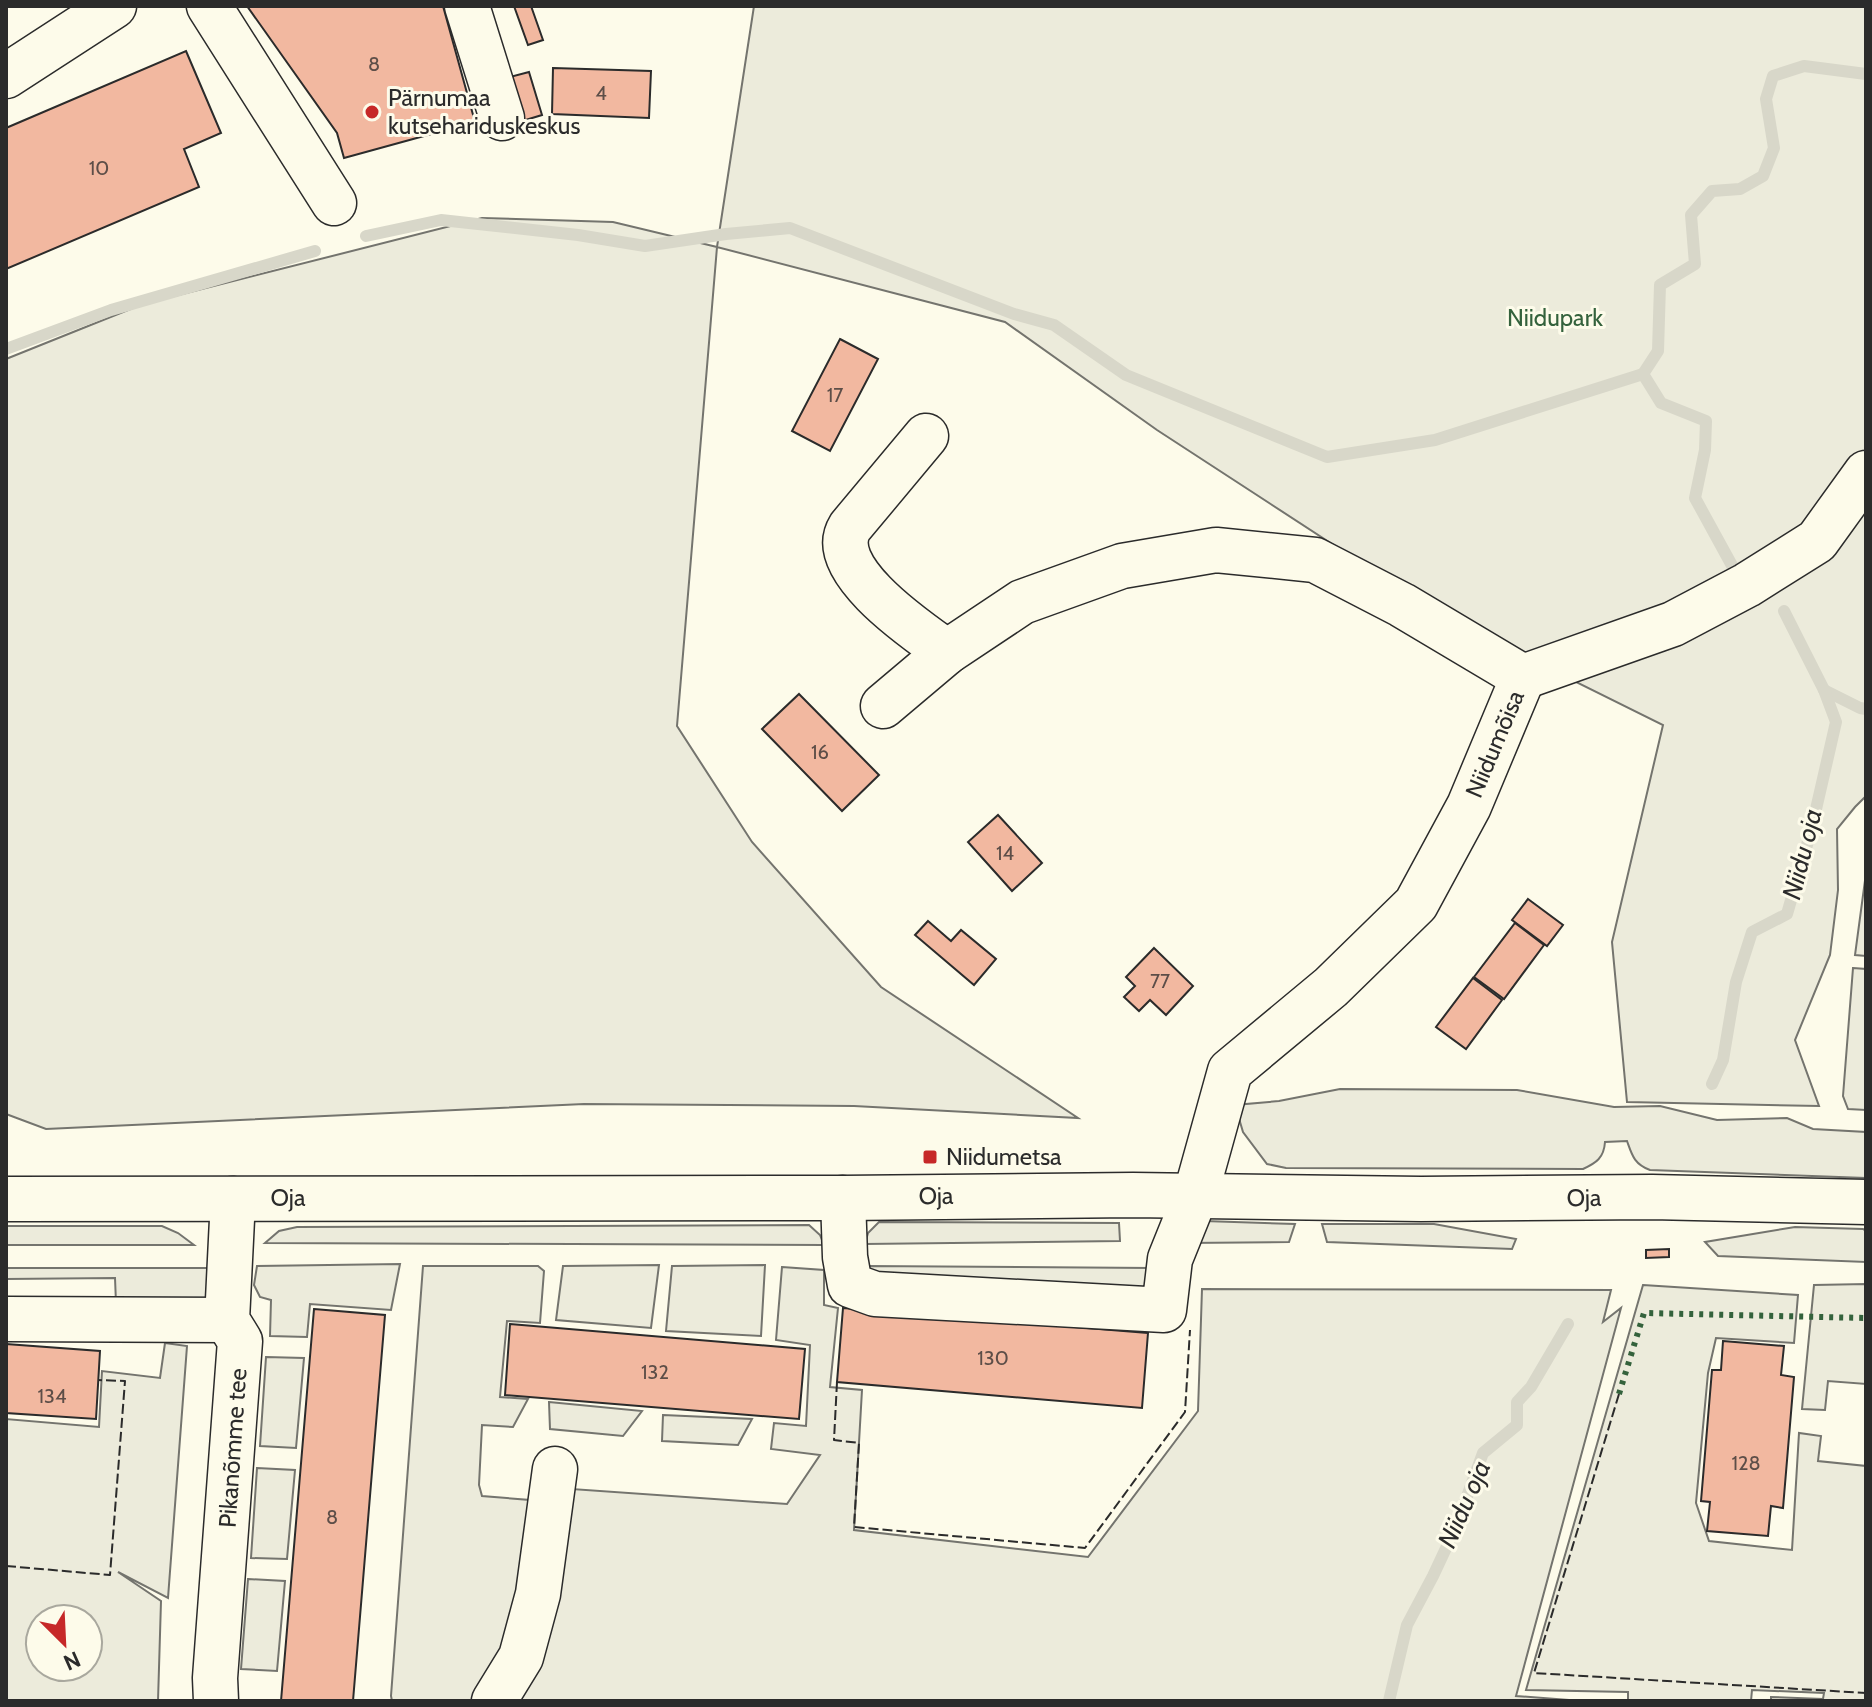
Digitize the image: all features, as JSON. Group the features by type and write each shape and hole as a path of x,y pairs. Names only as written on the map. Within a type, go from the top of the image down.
{"street":[{"path":"6,76 114,6"},
{"path":"209,6 334,203"},
{"path":"467,6 502,118"},
{"path":"926,436 850,527 846,534 846,548 867,588 903,620 947,652"},
{"path":"1523,677 1673,624 1747,585 1817,541 1866,473"},
{"name":"Niidumõisa","path":"843,1198 845,1257 850,1285 875,1294 1164,1310 1170,1259 1195,1197 1230,1071 1331,987 1416,904 1469,806 1523,677 1402,605 1315,560 1216,550 1122,566 1022,602 947,652 883,706"},
{"name":"Oja","path":"6,1199 1102,1195 1436,1199 1652,1197 1866,1202"},
{"name":"Pikanõmme tee","path":"216,1701 215,1678 240,1341 227,1320 233,1199"},
{"path":"6,1319 227,1320"},
{"path":"494,1701 521,1657 538,1594 555,1469"}],"green space":[{"name":"Niidupark","path":"754,6 1866,6 1866,796 1837,829 1838,890 1830,955 1795,1040 1819,1106 1627,1102 1612,942 1663,725 1441,615 1157,430 1005,322 717,247"},
{"path":"482,218 613,222 717,247 677,726 752,842 881,987 1078,1118 854,1106 584,1104 46,1129 6,1114 6,359 143,304"},
{"path":"1866,873 1866,956 1855,955"},
{"path":"1853,968 1866,969 1866,1110 1848,1109 1843,1096"},
{"path":"1340,1089 1517,1090 1614,1107 1660,1106 1717,1120 1787,1118 1813,1129 1866,1132 1866,1178 1650,1170 1637,1162 1627,1141 1605,1142 1598,1159 1583,1169 1286,1168 1267,1164 1243,1132 1235,1105 1279,1101"},
{"path":"1204,1221 1295,1224 1289,1242 1187,1243"},
{"path":"879,1222 1119,1223 1120,1241 865,1244 868,1233"},
{"path":"1322,1224 1434,1224 1516,1239 1512,1249 1327,1242"},
{"path":"809,1225 820,1235 824,1245 265,1243 279,1231 297,1227"},
{"path":"6,1226 162,1226 194,1245 6,1245"},
{"path":"1795,1227 1863,1229 1866,1231 1866,1262 1718,1256 1705,1242"},
{"path":"400,1264 391,1310 310,1304 307,1337 270,1336 271,1300 260,1297 254,1285 257,1266"},
{"path":"659,1265 651,1328 556,1320 563,1266"},
{"path":"765,1265 761,1336 666,1331 672,1266"},
{"path":"423,1266 538,1266 544,1271 540,1323 507,1321 500,1397 528,1399 513,1427 482,1425 479,1485 482,1496 530,1500 529,1590 483,1701 392,1701 391,1696"},
{"path":"866,1266 1152,1268 1147,1289 875,1275"},
{"path":"782,1267 824,1270 824,1305 838,1308 830,1387 862,1390 854,1530 1088,1557 1198,1411 1202,1289 1611,1290 1603,1322 1621,1308 1516,1696 1582,1701 520,1701 572,1489 787,1504 820,1455 771,1449 774,1423 806,1426 810,1345 776,1340"},
{"path":"6,1268 208,1268 207,1298 116,1303 115,1278 6,1279"},
{"path":"1866,1284 1866,1384 1828,1381 1825,1410 1802,1409 1814,1285"},
{"path":"1643,1285 1798,1295 1794,1343 1716,1338 1708,1373 1696,1503 1709,1541 1792,1550 1799,1433 1821,1436 1818,1461 1866,1466 1866,1701 1771,1701 1771,1697 1823,1699 1824,1693 1752,1690 1751,1701 1628,1701 1628,1692 1526,1690"},
{"path":"165,1343 187,1346 168,1598 118,1572 161,1601 158,1701 6,1701 6,1419 99,1427 102,1371 160,1378"},
{"path":"266,1357 304,1358 296,1448 260,1446"},
{"path":"549,1402 642,1411 623,1436 550,1429"},
{"path":"663,1415 752,1419 738,1445 662,1441"},
{"path":"257,1468 295,1470 287,1559 251,1558"},
{"path":"248,1579 285,1581 277,1671 241,1669"}],"building":[{"path":"247,6 443,6 475,122 344,158 337,133"},
{"path":"514,6 531,6 543,40 528,45"},
{"path":"186,51 221,133 184,149 199,187 6,269 6,128"},
{"path":"553,68 651,71 649,118 552,114"},
{"path":"529,72 542,115 519,122 506,78"},
{"path":"840,339 878,359 830,451 792,431"},
{"path":"799,694 879,775 842,811 762,729"},
{"path":"998,815 1042,863 1012,891 968,842"},
{"path":"1528,899 1563,925 1547,946 1512,920"},
{"path":"928,921 951,941 961,930 996,959 974,985 915,935"},
{"path":"1515,923 1544,945 1504,999 1474,977"},
{"path":"1154,948 1193,986 1166,1015 1150,1000 1139,1011 1124,997 1135,986 1126,977"},
{"path":"1473,978 1502,1000 1466,1049 1436,1027"},
{"path":"1669,1249 1669,1257 1646,1258 1646,1250"},
{"path":"843,1308 1148,1333 1142,1408 837,1382"},
{"path":"314,1309 385,1315 353,1701 281,1701"},
{"path":"510,1324 805,1349 799,1419 505,1395"},
{"path":"1723,1341 1784,1346 1781,1375 1794,1377 1783,1508 1771,1506 1768,1536 1707,1531 1710,1502 1701,1501 1712,1370 1721,1370"},
{"path":"6,1344 100,1351 96,1419 6,1413"}],"waterway":[{"name":"Niidu oja","path":"1735,571 1695,498 1705,450 1706,421 1661,403 1643,374 1658,351 1660,285 1695,264 1691,215 1712,191 1740,189 1763,176 1774,148 1766,99 1773,76 1804,66 1866,74"},
{"path":"366,236 441,220 578,235 645,246 790,228 1014,314 1054,325 1126,375 1327,457 1435,440 1643,374"},
{"path":"6,349 111,310 315,251"},
{"name":"Niidu oja","path":"1712,1084 1723,1060 1736,982 1752,932 1787,914 1811,831 1836,722 1824,690 1784,611"},
{"path":"1824,690 1866,709"},
{"name":"Niidu oja","path":"1389,1701 1407,1625 1455,1529 1483,1453 1517,1425 1517,1402 1531,1387 1568,1324"}],"hedge":[{"path":"1619,1394 1644,1313 1866,1318"}],"fence":[{"path":"837,1382 834,1440 859,1443 854,1527 1085,1548 1185,1412 1190,1330"},
{"path":"6,1566 110,1575 125,1381 98,1380"},
{"path":"1619,1394 1534,1673 1866,1693"}],"place":[{"name":"Pärnumaa kutsehariduskeskus","path":"372,112"},
{"name":"Niidumetsa","path":"930,1157"}]}
